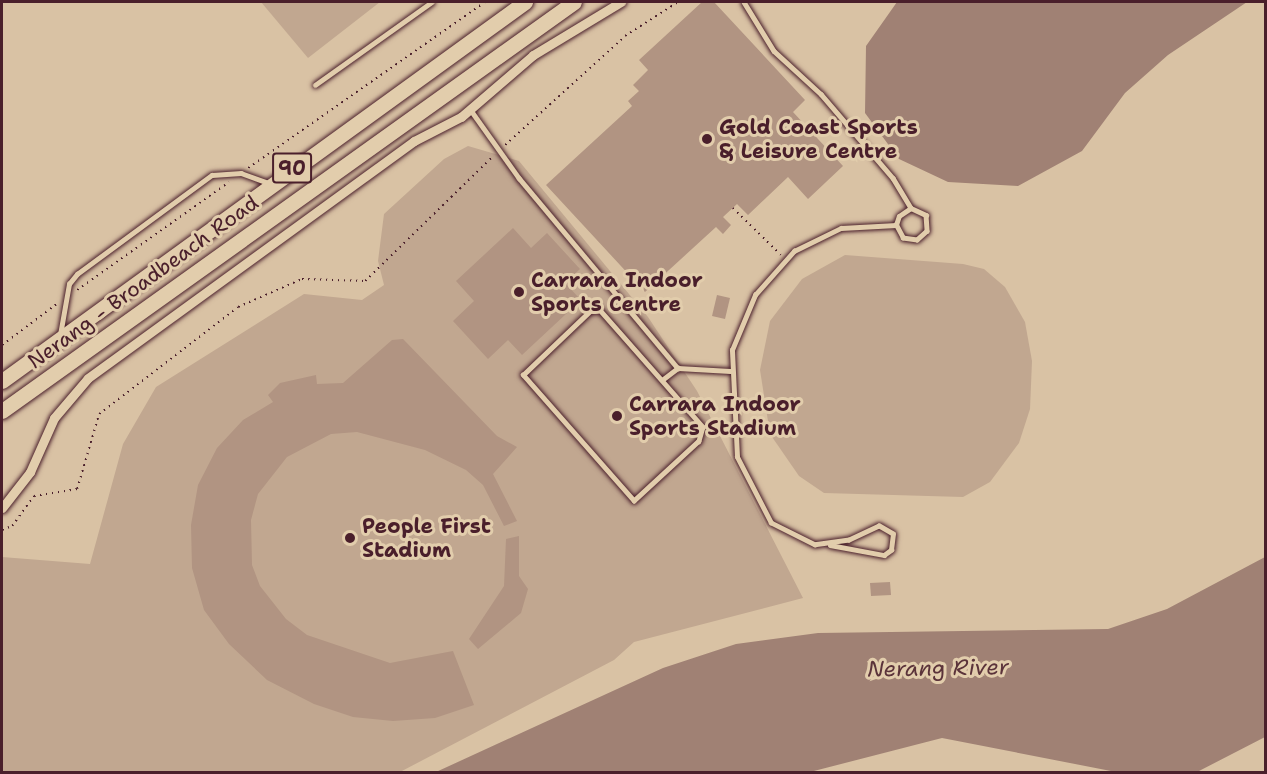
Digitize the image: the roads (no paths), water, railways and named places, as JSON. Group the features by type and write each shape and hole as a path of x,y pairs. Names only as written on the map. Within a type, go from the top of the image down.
{"main road":[{"name":"Nerang - Broadbeach Road","path":"2,381 272,183 525,2"},
{"name":"Nerang - Broadbeach Road","path":"2,411 574,2"}],"street":[{"path":"2,508 30,472 54,418 88,378 414,141 470,109 533,55 621,2"}],"lane":[{"path":"315,85 432,2"},
{"path":"744,2 774,51 821,94 893,178 911,208 926,215 925,235 907,240 896,225"},
{"path":"470,109 678,368"},
{"path":"59,338 69,284 77,274 212,175 241,173 272,183"},
{"path":"830,545 879,526 893,534 891,550 884,555 830,545 783,533 759,504 737,457 729,372 745,313 785,260 841,228 896,225 911,208"},
{"path":"590,311 608,317 662,380 704,433 634,501 525,380 525,369 590,311"},
{"path":"662,380 678,368 729,372"}],"water":[{"path":"897,2 1247,2 1168,55 1125,93 1082,151 1018,186 948,182 899,159 865,113 866,46"},
{"name":"Nerang River","path":"1265,557 1265,737 1199,771 1116,772 942,738 810,772 436,772 663,668 736,644 818,633 1108,629 1167,609"}],"place":[{"name":"Gold Coast Sports & Leisure Centre","path":"707,139"},
{"name":"Carrara Indoor Sports Centre","path":"519,292"},
{"name":"Carrara Indoor Sports Stadium","path":"617,416"},
{"name":"People First Stadium","path":"350,538"}]}
